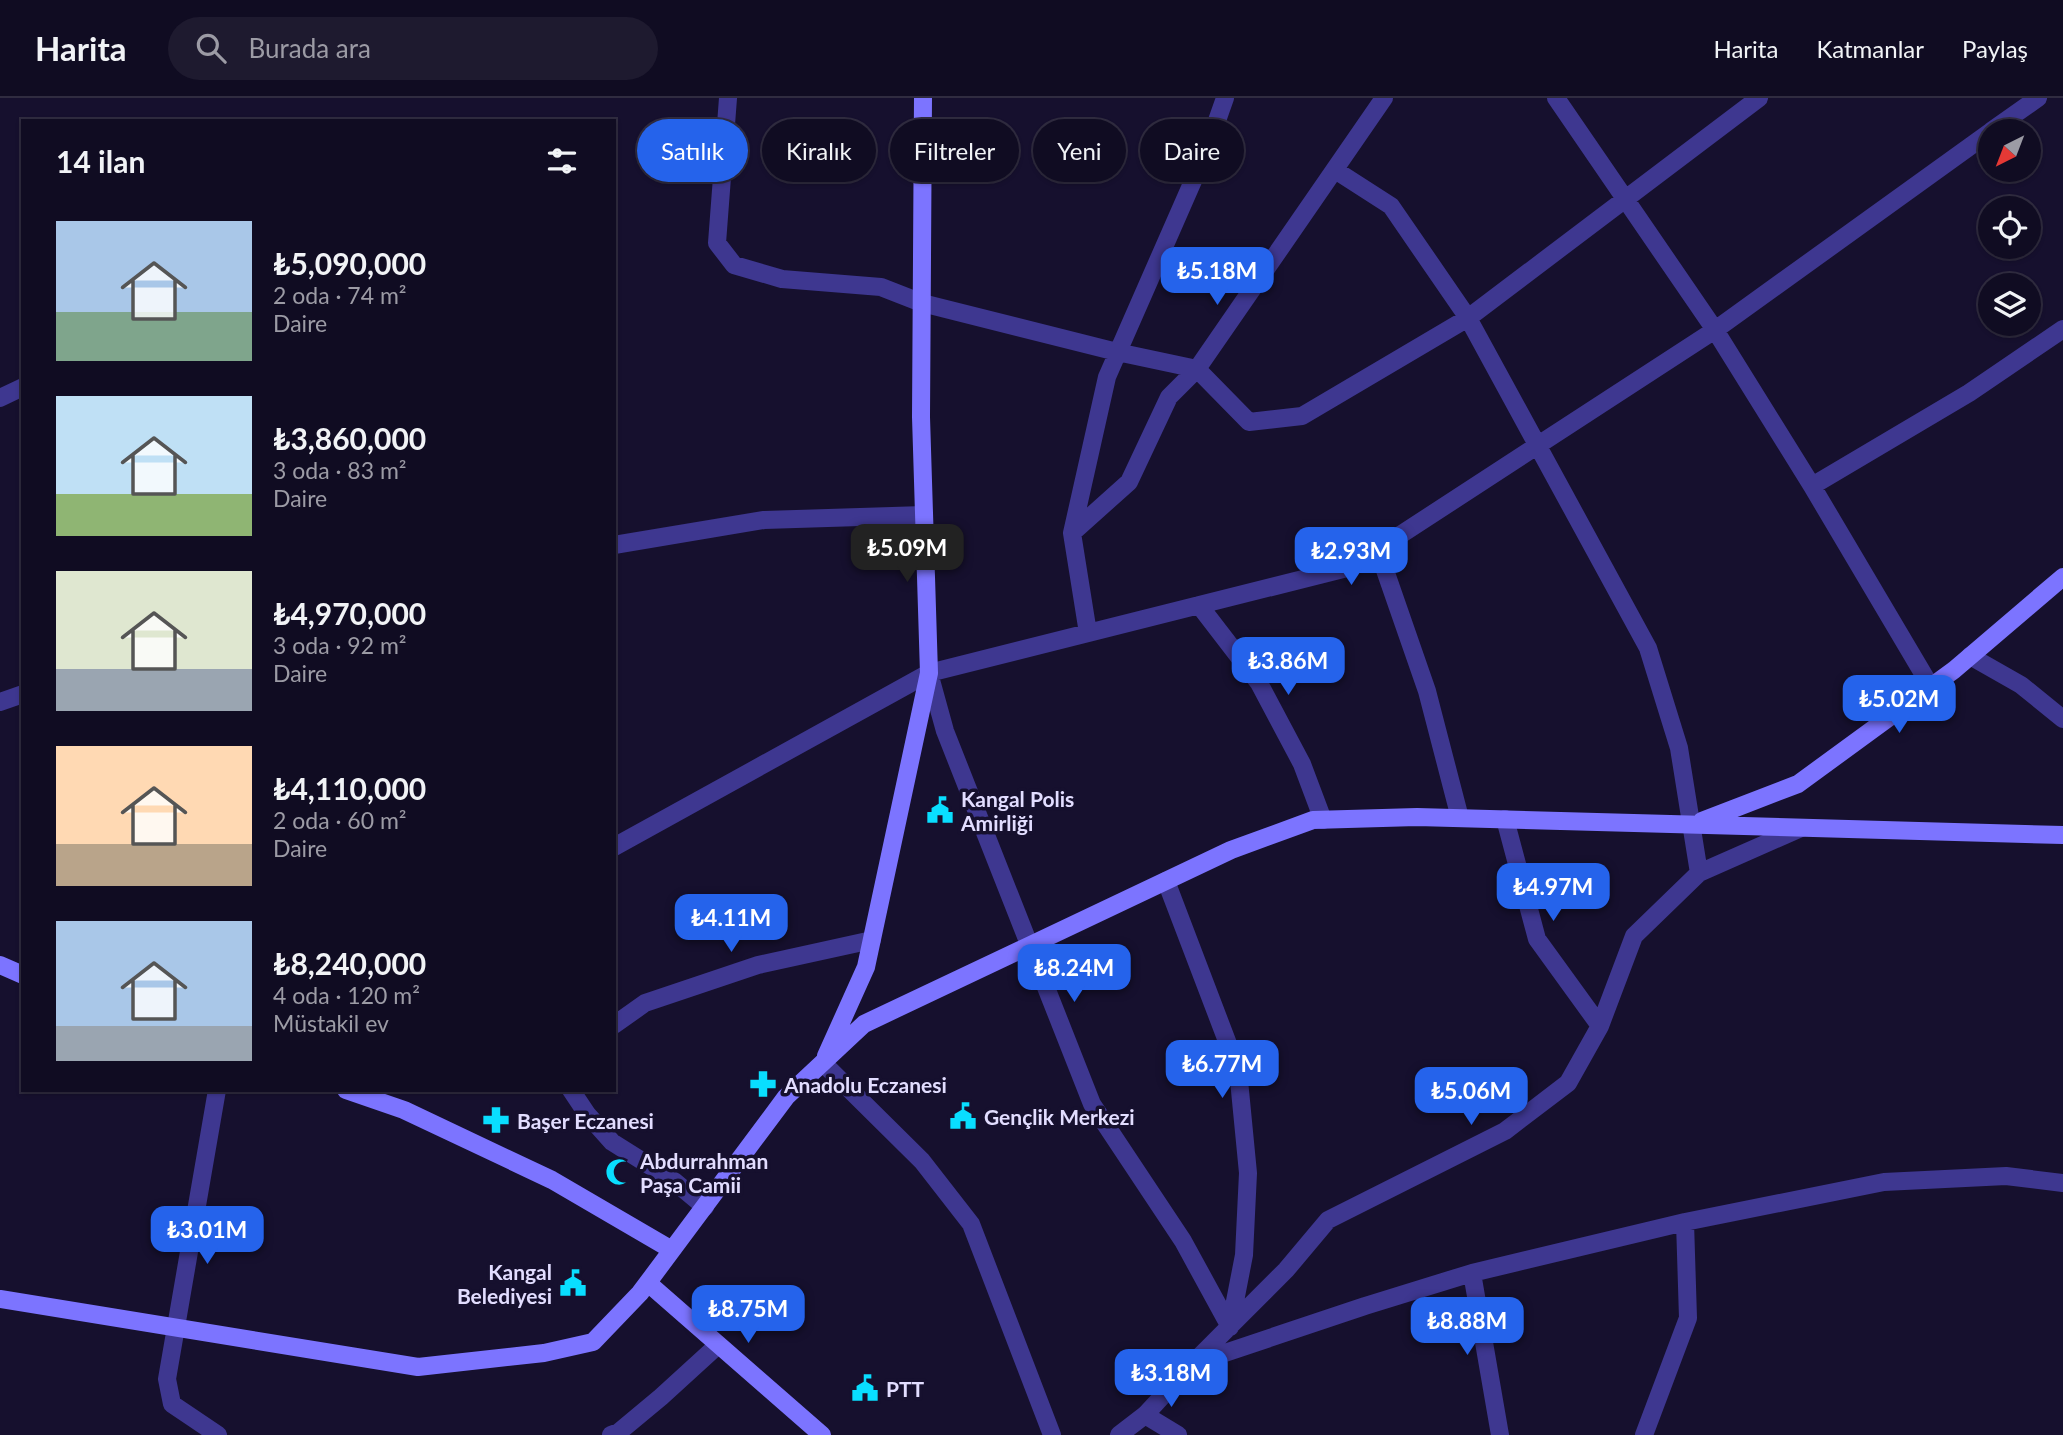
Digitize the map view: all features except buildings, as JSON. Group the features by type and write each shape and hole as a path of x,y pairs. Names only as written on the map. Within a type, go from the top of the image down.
{"street":[{"path":"728,98 717,243 734,264 782,279 881,287 922,303 1197,369 1249,422 1302,416 1468,318 1759,98"},
{"path":"923,98 921,417 929,673 945,731 1092,1104 1183,1241 1230,1327"},
{"path":"1088,633 1072,533 1107,377 1207,149 1225,98"},
{"path":"1072,533 1129,482 1169,397 1197,369 1384,98"},
{"path":"1556,98 1714,330 1812,486 1931,687"},
{"path":"2009,119 2038,98"},
{"path":"616,846 929,673 1351,567 1714,330 1978,141"},
{"path":"1335,170 1391,206 1468,318 1647,648 1679,748 1699,873"},
{"path":"1812,486 1969,393 2063,329"},
{"path":"0,398 21,388"},
{"path":"616,545 764,520 924,514"},
{"path":"1378,550 1427,691 1460,818"},
{"path":"1692,825 1798,784 1931,687 2063,577"},
{"path":"1199,605 1259,683 1302,764 1323,820"},
{"path":"1970,656 2021,685 2063,719"},
{"path":"822,1063 866,967 929,673"},
{"path":"0,702 21,695"},
{"path":"0,1299 418,1367 544,1353 593,1342 648,1283 786,1097 864,1024 1231,850 1313,820 1460,818 2063,835"},
{"path":"1505,819 1537,939 1600,1026"},
{"path":"1119,1435 1145,1415 1286,1270 1328,1220 1505,1131 1568,1083 1600,1026 1634,936 1699,873 1801,828"},
{"path":"1166,881 1238,1070 1248,1173 1244,1255 1230,1327"},
{"path":"616,1024 645,1003 758,965 872,940"},
{"path":"0,965 21,974"},
{"path":"822,1063 922,1161 971,1224 1052,1435"},
{"path":"217,1092 178,1328 167,1379 172,1404 218,1435"},
{"path":"352,1092 404,1110 552,1180 672,1250"},
{"path":"572,1092 587,1114 612,1142 674,1181 705,1207"},
{"path":"1192,1364 1472,1273 1685,1222 1884,1182 2006,1176 2063,1183"},
{"path":"1644,1435 1688,1318 1685,1222"},
{"path":"1472,1273 1500,1435"},
{"path":"648,1283 822,1435"},
{"path":"611,1435 619,1432 661,1398 718,1345"},
{"path":"1145,1415 1178,1435"}],"place":[{"name":"Kangal Polis Amirliği","path":"940,810"},
{"name":"Anadolu Eczanesi","path":"763,1084"},
{"name":"Gençlik Merkezi","path":"963,1116"},
{"name":"Başer Eczanesi","path":"496,1120"},
{"name":"Abdurrahman Paşa Camii","path":"619,1172"},
{"name":"Kangal Belediyesi","path":"573,1283"},
{"name":"PTT","path":"865,1388"}]}
